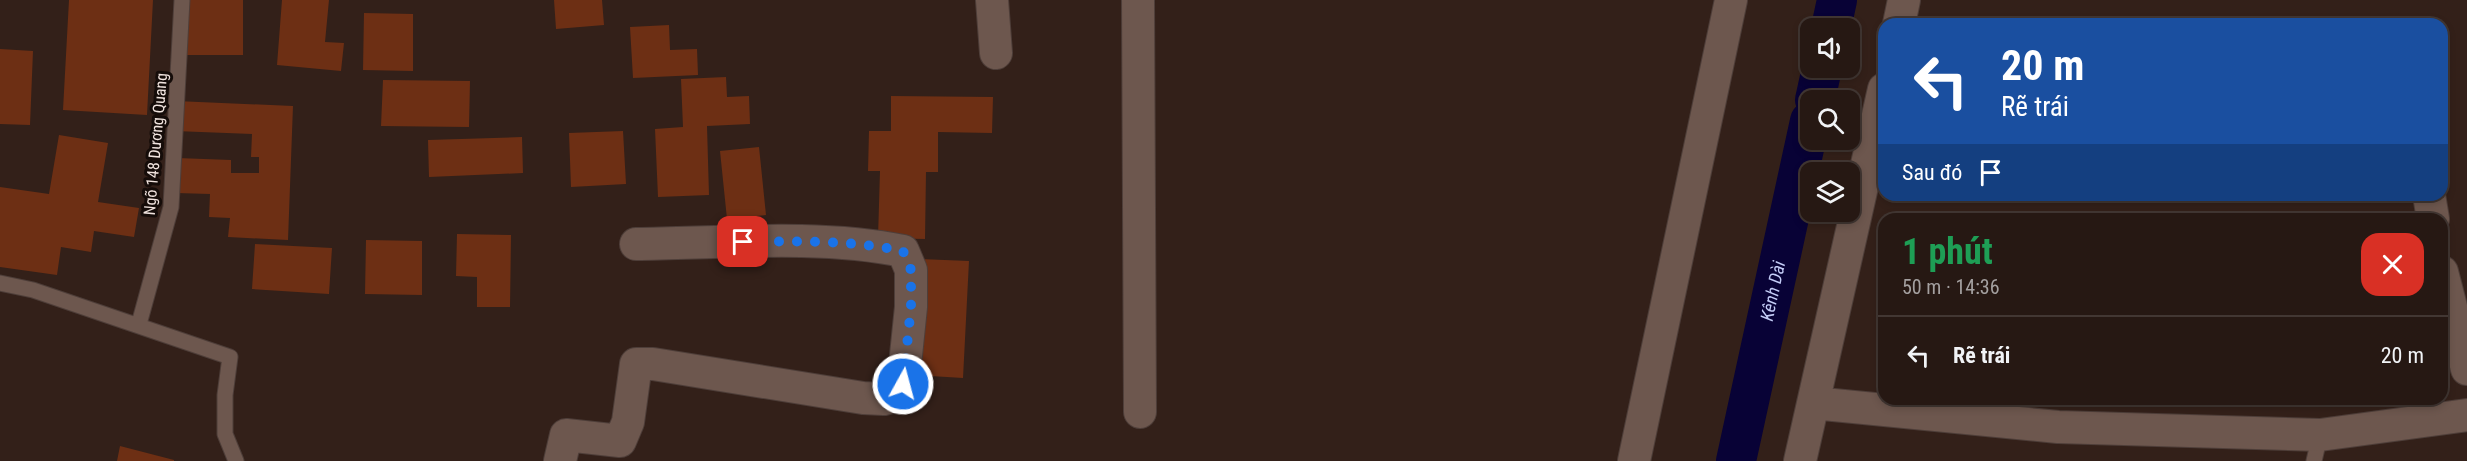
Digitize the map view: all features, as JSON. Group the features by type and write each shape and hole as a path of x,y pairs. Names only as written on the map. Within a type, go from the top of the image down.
{"street":[{"path":"992,0 996,53"},
{"path":"1138,0 1140,412"},
{"path":"1634,461 1731,0"},
{"path":"1900,18 1904,0"},
{"path":"1800,461 1878,116"},
{"path":"560,461 566,435 620,441 628,422 636,364 653,364 862,398 885,399 898,395 903,384 911,307 911,270 903,251 875,246 786,242 636,244"},
{"path":"2448,295 2467,369"},
{"path":"1813,403 2058,427 2317,448 2467,415"}],"lane":[{"name":"Ngõ 148 Dương Quang","path":"139,324 171,207 182,0"},
{"path":"0,283 33,290 139,324 230,357 225,395 225,435 236,461"}],"building":[{"path":"69,0 153,0 147,115 63,110"},
{"path":"177,0 243,0 243,55 177,55"},
{"path":"282,0 329,0 325,42 344,43 341,71 277,65"},
{"path":"554,0 602,0 604,25 556,29"},
{"path":"364,13 413,14 413,71 363,70"},
{"path":"669,25 670,50 697,49 698,75 633,78 630,27"},
{"path":"0,49 33,51 30,125 0,124"},
{"path":"726,77 727,97 749,96 750,124 707,126 709,195 658,197 655,129 683,127 681,79"},
{"path":"383,80 470,81 469,127 381,126"},
{"path":"891,96 993,97 992,133 938,132 938,172 926,172 925,239 878,238 880,171 868,171 869,131 891,131"},
{"path":"176,101 293,106 288,240 228,237 230,218 209,217 210,194 176,193 177,158 231,160 231,173 259,173 259,157 251,157 252,134 175,131"},
{"path":"623,131 626,184 571,187 569,133"},
{"path":"59,135 108,143 98,202 139,208 134,237 94,231 91,252 61,247 57,275 0,267 0,187 49,194"},
{"path":"522,137 523,173 429,177 428,140"},
{"path":"759,147 766,215 727,219 720,151"},
{"path":"457,234 511,235 510,307 477,307 477,277 456,276"},
{"path":"366,240 422,241 422,295 365,294"},
{"path":"255,244 332,248 329,294 252,289"},
{"path":"920,259 969,261 963,378 914,375"},
{"path":"120,446 174,460 174,461 117,461"}],"waterway":[{"name":"Kênh Dài","path":"1833,18 1837,0"},
{"name":"Kênh Dài","path":"1817,90 1820,78"},
{"name":"Kênh Dài","path":"1736,461 1804,150"}],"route":[{"path":"743,242 875,246 903,251 911,270 911,307 903,384"}]}
